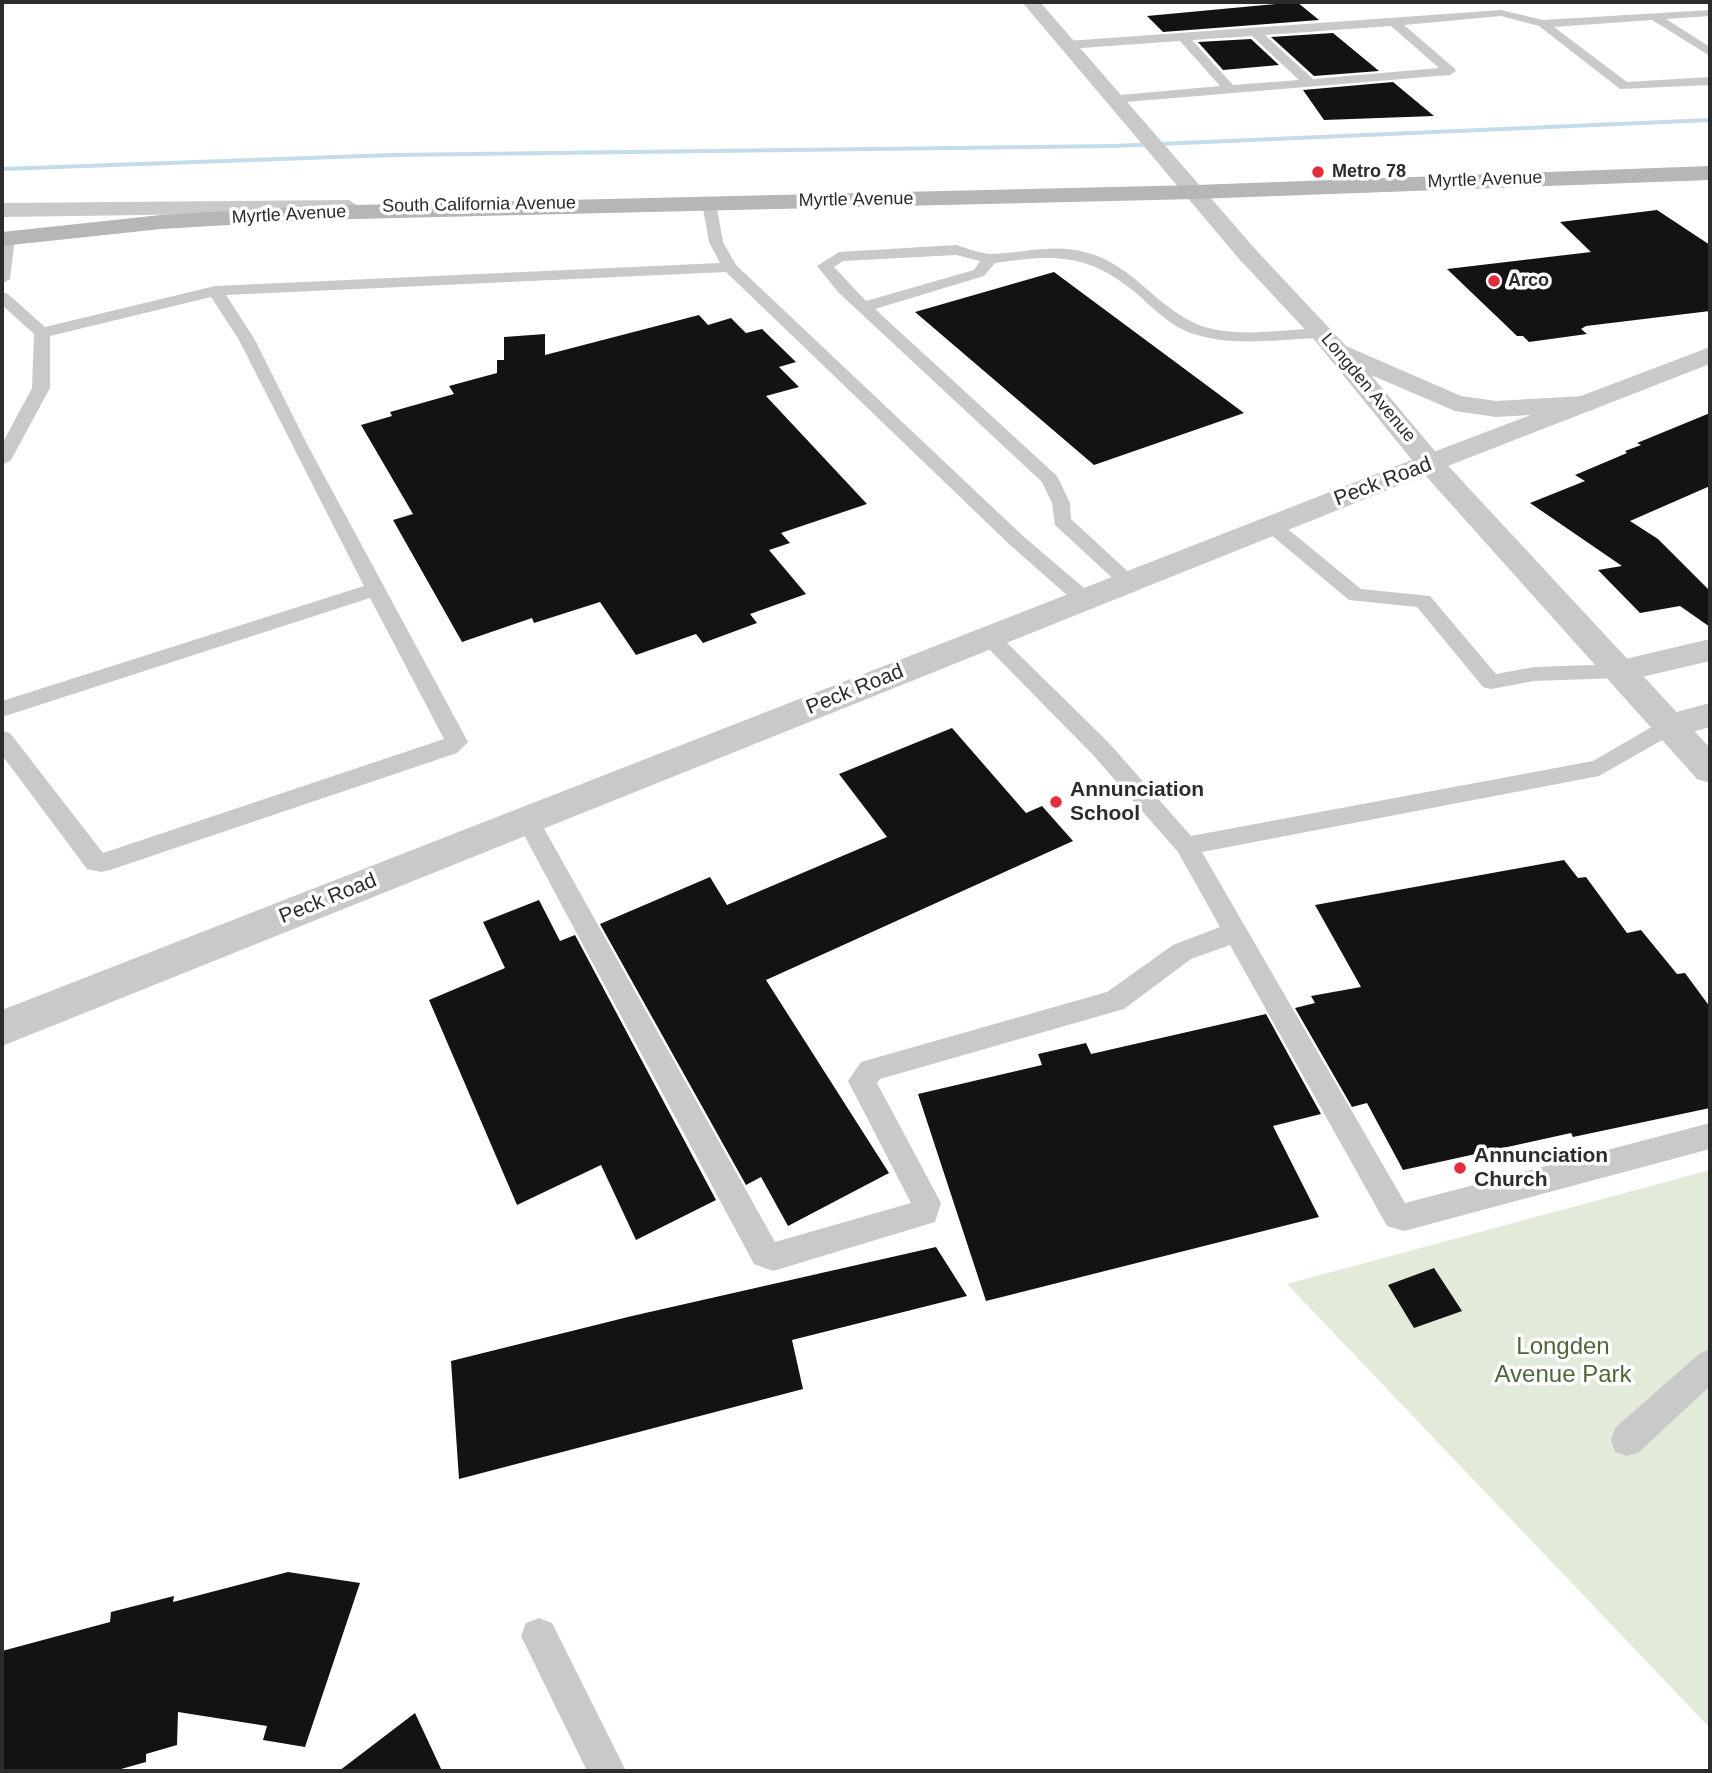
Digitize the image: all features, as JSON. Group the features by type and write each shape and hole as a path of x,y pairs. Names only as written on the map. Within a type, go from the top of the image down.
{"main road":[{"name":"Myrtle Avenue","path":"5,239 161,222 313,212 1196,192 1710,173"}],"street":[{"name":"Longden Avenue","path":"1031,2 1248,255 1329,341 1430,463 1710,771"},
{"name":"South California Avenue","path":"2,210 663,204"},
{"path":"1329,341 1455,403 1496,409 1583,404"},
{"name":"Peck Road","path":"2,1028 1271,525 1710,355"},
{"path":"1620,671 1710,650"},
{"path":"1670,726 1710,716"}],"lane":[{"path":"1067,45 1501,13 1543,23 1710,13"},
{"path":"1656,18 1710,52"},
{"path":"1114,99 1450,71 1394,22"},
{"path":"1543,23 1624,86 1710,81"},
{"path":"1255,32 1309,82"},
{"path":"1182,37 1229,89"},
{"path":"709,203 716,242 730,267 1016,540 1084,599"},
{"path":"2,279 5,239"},
{"path":"1128,582 1062,521 1061,503 1050,480 830,275 825,266 830,260 956,250 990,259 1044,251 1076,252 1117,271 1171,315 1193,327 1211,333 1329,341"},
{"path":"864,307 979,273 990,259"},
{"path":"42,333 215,290 730,267"},
{"path":"2,739 99,863 457,742 298,444 247,340 215,290"},
{"path":"2,297 42,333 41,388 2,460"},
{"path":"1271,525 1356,595 1423,601 1491,682 1534,674 1620,671"},
{"path":"2,709 376,589"},
{"path":"989,637 1101,749 1186,846 1397,1216 1404,1217 1710,1136"},
{"path":"1186,846 1599,768 1670,726"},
{"path":"528,820 765,1254 773,1257 925,1212 926,1203 862,1080 872,1070 1115,1001 1182,952 1236,932"},
{"path":"1627,1440 1710,1365"},
{"path":"539,1636 607,1771"}],"green space":[{"name":"Longden Avenue Park","path":"1710,1170 1710,1728 1287,1284"}],"building":[{"path":"1297,2 1319,20 1163,32 1147,16"},
{"path":"1333,33 1379,71 1314,76 1271,37"},
{"path":"1251,39 1279,65 1223,70 1198,42"},
{"path":"1393,82 1434,116 1324,120 1303,90"},
{"path":"1657,210 1710,245 1710,311 1586,326 1581,329 1587,334 1529,342 1523,336 1517,336 1447,269 1591,252 1560,222"},
{"path":"1054,272 1244,413 1094,465 915,312"},
{"path":"699,315 708,325 731,318 746,333 762,329 796,362 779,367 799,387 766,396 867,504 781,533 790,543 769,550 806,594 750,614 757,623 703,643 696,634 636,655 600,602 534,623 532,618 462,642 393,520 413,514 361,425 392,416 390,412 454,394 449,386 497,373 497,360 504,360 504,337 545,334 545,355"},
{"path":"1710,413 1710,486 1630,521 1658,539 1710,591 1710,627 1680,606 1640,613 1598,570 1622,566 1530,503 1585,481 1575,475 1641,445 1637,443"},
{"path":"952,728 1026,813 1042,806 1073,841 766,980 889,1173 788,1226 761,1177 746,1185 600,924 710,877 727,905 887,837 839,774"},
{"path":"1564,860 1578,878 1586,877 1627,933 1641,930 1677,974 1685,973 1710,1007 1710,1108 1573,1137 1571,1133 1403,1170 1367,1103 1352,1107 1295,1008 1315,1003 1311,996 1361,987 1315,905"},
{"path":"539,900 560,941 575,935 716,1200 636,1240 601,1165 517,1205 429,1000 505,968 483,922"},
{"path":"1266,1014 1321,1114 1273,1126 1319,1217 986,1301 918,1094 1042,1065 1038,1054 1086,1043 1091,1054"},
{"path":"936,1247 967,1296 792,1340 803,1389 459,1479 451,1361 632,1316"},
{"path":"1434,1268 1462,1311 1414,1328 1388,1285"},
{"path":"288,1572 360,1583 305,1747 263,1740 267,1726 178,1712 177,1745 146,1754 146,1762 114,1771 2,1771 2,1651 110,1622 111,1612 174,1596 173,1602"},
{"path":"415,1713 442,1771 339,1771"}],"waterway":[{"path":"2,169 391,155 1113,146 1710,120"}],"place":[{"name":"Metro 78","path":"1318,172"},
{"name":"Arco","path":"1494,281"},
{"name":"Annunciation School","path":"1056,802"},
{"name":"Annunciation Church","path":"1460,1168"}]}
